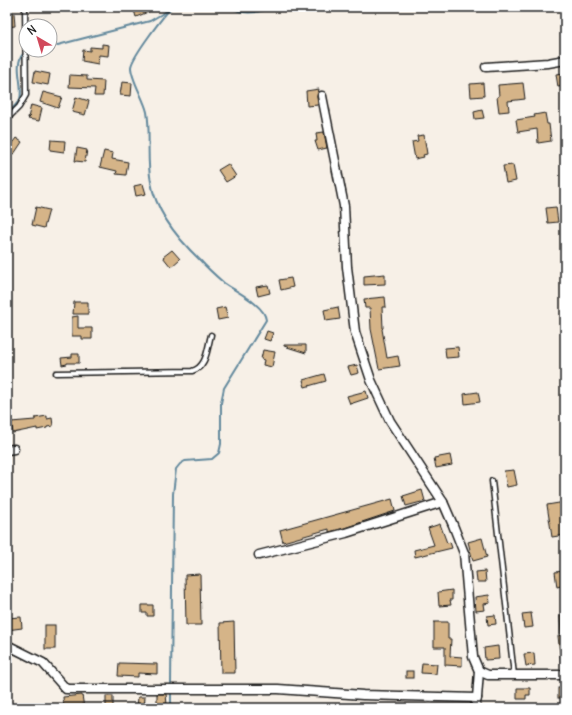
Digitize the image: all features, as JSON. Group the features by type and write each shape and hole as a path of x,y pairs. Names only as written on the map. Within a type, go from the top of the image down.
{"street":[{"path":"486,68 548,63 565,60"},
{"path":"322,96 344,206 347,267 355,332 371,380 390,420 443,502 464,553 473,657 479,671 475,708"},
{"path":"259,555 346,533 443,502"},
{"path":"7,645 43,663 66,689 270,689 363,695 477,698"},
{"path":"479,671 488,675 565,675"}],"lane":[{"path":"7,119 19,106 26,95 25,7"},
{"path":"56,373 198,370 204,364 211,335"},
{"path":"492,481 514,676"}],"building":[{"path":"142,7 160,7 136,17 134,10"},
{"path":"7,13 14,13 15,26 7,27"},
{"path":"102,44 109,45 108,56 99,55 98,64 82,61 83,50 90,51 90,47 102,48"},
{"path":"35,71 50,74 48,85 33,82"},
{"path":"565,73 565,86 558,87 556,74"},
{"path":"70,75 87,76 87,80 104,81 103,96 94,96 95,88 69,87"},
{"path":"122,82 132,83 131,96 120,95"},
{"path":"483,83 484,96 471,97 470,84"},
{"path":"523,83 525,99 508,101 509,111 499,112 497,97 499,96 498,85"},
{"path":"319,89 317,97 318,105 307,106 306,91"},
{"path":"43,92 62,97 58,108 40,102"},
{"path":"76,97 89,101 85,115 72,112"},
{"path":"31,105 42,108 39,121 28,119 31,116 28,118"},
{"path":"482,110 484,118 475,119 474,112"},
{"path":"545,113 547,124 549,124 551,141 538,143 537,129 518,132 516,120 535,117 534,115"},
{"path":"324,132 327,148 318,150 315,141 317,141 316,133"},
{"path":"424,135 427,154 423,155 424,157 415,159 412,142 418,141 417,136"},
{"path":"16,138 22,142 14,154 7,150"},
{"path":"51,140 65,141 64,152 50,150"},
{"path":"77,148 87,150 85,162 75,161"},
{"path":"104,151 113,153 112,159 128,162 126,175 116,174 117,171 100,167"},
{"path":"228,164 236,176 226,182 218,170"},
{"path":"513,165 516,181 506,183 503,166"},
{"path":"143,184 146,194 136,196 134,186"},
{"path":"36,207 49,210 44,228 32,225"},
{"path":"556,207 558,222 548,223 546,208"},
{"path":"172,250 180,259 171,267 163,257"},
{"path":"385,274 385,284 364,285 364,276"},
{"path":"291,278 293,287 281,290 279,280"},
{"path":"268,285 270,293 258,296 256,287"},
{"path":"385,297 386,307 382,307 382,329 387,358 398,356 400,366 379,369 371,329 370,308 365,308 364,299"},
{"path":"74,302 88,302 88,314 73,314"},
{"path":"225,307 228,318 218,320 216,309"},
{"path":"338,307 340,319 326,321 324,310"},
{"path":"78,316 78,328 92,328 92,339 82,339 82,336 72,336 72,317"},
{"path":"267,331 273,333 270,341 264,339"},
{"path":"306,345 306,353 284,346"},
{"path":"458,347 459,357 446,358 445,348"},
{"path":"263,350 275,352 272,367 263,365 264,360 261,359"},
{"path":"72,354 79,354 79,363 67,363 62,365 61,358 72,357"},
{"path":"357,365 359,373 351,375 348,367"},
{"path":"324,374 326,381 305,387 303,380"},
{"path":"366,391 368,398 350,404 347,396"},
{"path":"478,392 480,402 465,404 464,394"},
{"path":"47,416 47,419 52,418 53,426 13,433 11,422 35,420 35,418"},
{"path":"450,455 452,465 436,468 434,458"},
{"path":"514,470 517,485 507,487 504,471"},
{"path":"422,490 425,501 406,506 403,496"},
{"path":"392,499 395,511 344,528 329,532 329,529 283,542 280,530"},
{"path":"565,502 565,535 552,537 547,505"},
{"path":"440,524 447,543 450,542 452,548 415,557 414,550 434,545 428,528"},
{"path":"482,538 487,557 473,561 468,542"},
{"path":"485,571 486,582 477,582 476,572"},
{"path":"563,571 565,585 557,587 555,572"},
{"path":"200,574 201,625 186,625 185,575"},
{"path":"452,590 452,600 450,600 451,605 439,606 438,592"},
{"path":"489,595 490,603 484,604 485,610 476,611 475,597"},
{"path":"142,605 153,605 153,616 147,616 147,613 142,613"},
{"path":"531,613 533,627 524,628 522,614"},
{"path":"495,615 496,624 488,625 487,616"},
{"path":"560,616 565,616 565,663 561,663 558,636 561,635"},
{"path":"21,617 22,628 7,630 7,618"},
{"path":"234,622 235,673 221,673 220,623"},
{"path":"434,622 448,622 448,639 451,639 450,656 462,657 462,666 445,665 445,647 434,647"},
{"path":"45,625 55,625 55,649 45,649"},
{"path":"498,646 499,659 485,660 484,648"},
{"path":"534,653 535,665 526,666 524,654"},
{"path":"119,663 157,664 157,674 138,673 138,677 118,676"},
{"path":"422,663 437,664 436,674 421,673"},
{"path":"406,671 413,671 413,678 406,678"},
{"path":"517,688 530,688 530,695 526,695 526,699 517,699"},
{"path":"558,688 565,688 565,698 558,698"},
{"path":"157,694 166,694 167,705 157,705"},
{"path":"82,695 84,708 64,708 63,697"},
{"path":"106,696 113,696 113,708 106,708"},
{"path":"138,697 145,697 144,708 137,708"}],"waterway":[{"path":"171,683 173,494 176,469 185,461 212,459 219,453 221,444 221,403 224,388 266,320 261,309 242,294 224,283 176,234 163,215 154,193 149,165 149,129 147,112 133,77 131,67 142,46 172,7"},
{"path":"231,7 242,12 253,12 275,7"},
{"path":"58,45 150,21 167,11"},
{"path":"7,114 20,99 21,88 19,64 21,58"},
{"path":"171,694 171,708"}]}
